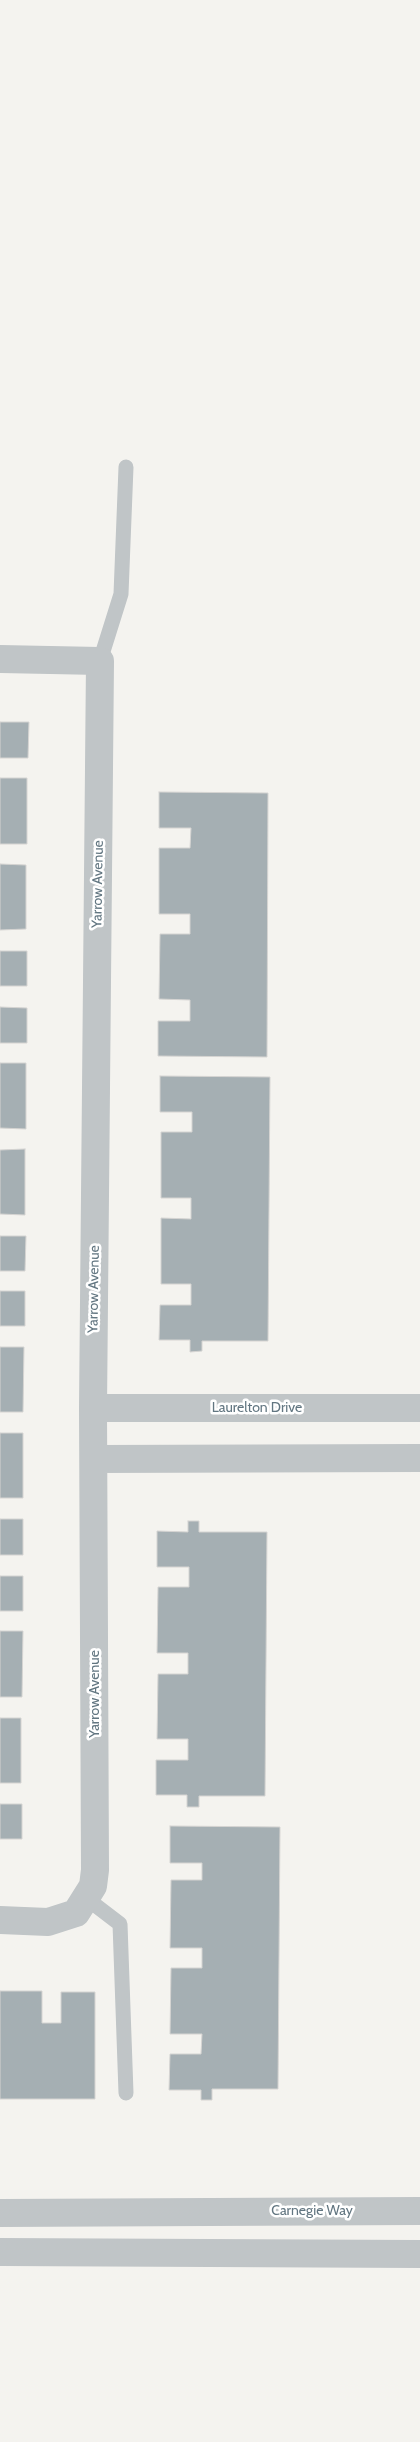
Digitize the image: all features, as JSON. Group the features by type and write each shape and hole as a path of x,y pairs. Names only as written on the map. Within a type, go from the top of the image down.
{"street":[{"path":"0,659 100,660"},
{"name":"Yarrow Avenue","path":"81,1905 93,1886 95,1870 93,1408 100,660"},
{"name":"Laurelton Drive","path":"93,1408 420,1408"},
{"path":"94,1459 420,1458"},
{"path":"0,1920 48,1922 81,1905"},
{"name":"Carnegie Way","path":"0,2213 420,2210"},
{"path":"205,2212 206,2253"},
{"path":"29,2213 29,2252"},
{"path":"0,2252 420,2254"}],"lane":[{"path":"100,660 121,594 126,467"},
{"path":"81,1905 120,1924 126,2094"}],"building":[{"path":"0,722 29,722 28,758 0,758"},
{"path":"0,778 27,778 27,844 0,844"},
{"path":"159,792 268,793 267,1057 158,1056 158,1021 190,1021 190,1000 159,999 160,934 190,934 190,914 159,914 159,848 190,848 191,828 159,828"},
{"path":"0,864 26,865 26,929 0,930"},
{"path":"0,951 27,951 27,986 0,986"},
{"path":"0,1007 27,1008 27,1043 0,1043"},
{"path":"0,1063 26,1063 26,1129 0,1128"},
{"path":"160,1076 270,1077 268,1341 202,1341 202,1351 190,1352 190,1340 159,1340 160,1305 191,1305 191,1284 161,1284 161,1218 191,1219 191,1198 161,1198 161,1132 192,1132 192,1112 160,1112"},
{"path":"25,1149 25,1215 0,1214 0,1150"},
{"path":"0,1236 26,1236 25,1271 0,1271"},
{"path":"0,1291 25,1291 25,1326 0,1326"},
{"path":"0,1347 24,1347 23,1412 0,1412"},
{"path":"0,1433 23,1433 23,1498 0,1498"},
{"path":"0,1519 23,1519 23,1555 0,1555"},
{"path":"188,1521 199,1521 199,1532 267,1532 265,1796 199,1796 199,1807 187,1807 187,1795 156,1795 156,1760 188,1760 188,1739 157,1739 158,1674 188,1674 188,1653 157,1653 158,1587 189,1587 189,1567 157,1567 157,1531 188,1532"},
{"path":"0,1576 23,1576 23,1611 0,1611"},
{"path":"0,1631 23,1631 22,1697 0,1697"},
{"path":"0,1718 21,1718 21,1783 0,1783"},
{"path":"0,1804 22,1804 22,1839 0,1839"},
{"path":"170,1826 280,1827 278,2089 212,2089 212,2100 201,2100 201,2090 169,2090 170,2054 201,2054 202,2034 170,2034 171,1968 202,1968 202,1948 170,1948 171,1880 202,1880 202,1863 170,1863"},
{"path":"0,1991 42,1991 42,2023 61,2023 61,1992 95,1992 95,2099 0,2099"}]}
